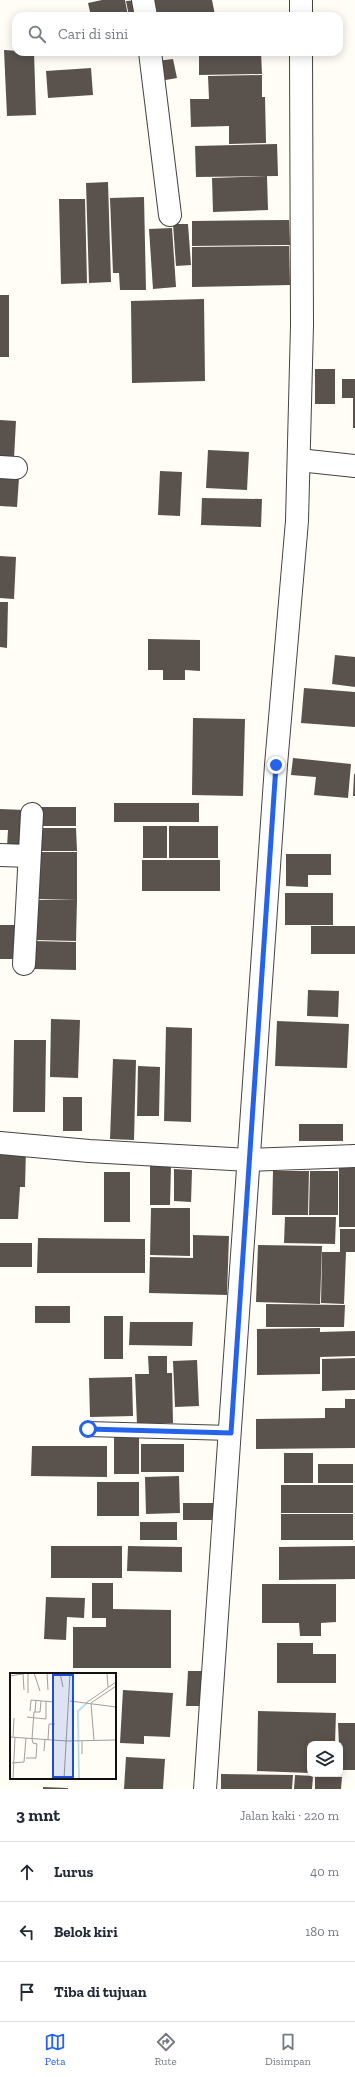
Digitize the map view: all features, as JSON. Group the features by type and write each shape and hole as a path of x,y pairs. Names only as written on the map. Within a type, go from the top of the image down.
{"street":[{"path":"143,0 145,12"},
{"path":"301,0 301,12"},
{"path":"150,56 170,215"},
{"path":"205,1789 231,1433 276,765 297,521 300,460 302,325 302,56"},
{"path":"300,460 355,466"},
{"path":"24,964 32,814"},
{"path":"0,854 29,856"},
{"path":"0,1143 89,1151 249,1160 355,1156"}],"lane":[{"path":"88,1429 231,1433"}],"building":[{"path":"102,0 125,0 127,12 90,12 88,3"},
{"path":"140,0 142,12 128,12 126,1"},
{"path":"148,0 212,0 214,12 150,12"},
{"path":"4,50 12,51 12,56 34,56 36,115 7,116"},
{"path":"199,56 261,56 262,74 199,75"},
{"path":"173,59 177,78 160,81 157,61"},
{"path":"91,68 93,95 48,98 46,71"},
{"path":"262,75 262,97 265,97 266,143 229,144 229,126 191,127 190,99 209,99 208,76"},
{"path":"277,144 278,176 196,177 195,146"},
{"path":"267,176 268,210 213,212 212,178"},
{"path":"108,182 111,282 89,283 86,183"},
{"path":"144,197 146,290 120,290 119,273 113,273 110,198"},
{"path":"59,199 85,199 87,283 61,284"},
{"path":"289,220 290,245 192,246 192,221"},
{"path":"173,224 188,224 191,265 176,266"},
{"path":"172,228 176,287 153,289 149,229"},
{"path":"289,246 290,285 192,287 192,247"},
{"path":"0,295 9,295 9,357 0,357"},
{"path":"204,299 205,381 132,383 131,301"},
{"path":"315,369 335,369 335,404 315,404"},
{"path":"342,379 355,379 355,428 353,428 353,398 342,398"},
{"path":"0,420 16,421 14,458 0,458"},
{"path":"208,450 249,452 247,490 206,488"},
{"path":"160,471 182,472 180,516 158,515"},
{"path":"0,477 19,478 17,507 0,506"},
{"path":"202,498 262,499 261,527 201,525"},
{"path":"0,556 16,557 14,599 0,598"},
{"path":"0,602 8,602 7,648 0,647"},
{"path":"148,639 200,640 200,671 185,670 185,680 163,680 163,670 148,670"},
{"path":"335,655 355,657 355,687 332,684"},
{"path":"304,688 355,692 355,727 301,723"},
{"path":"193,718 245,719 243,796 192,795"},
{"path":"293,758 351,764 348,798 314,795 316,777 291,775"},
{"path":"354,774 355,796 353,796"},
{"path":"114,803 199,803 199,822 114,822"},
{"path":"41,807 76,807 76,826 42,826"},
{"path":"0,809 24,810 23,848 7,847 8,830 0,830"},
{"path":"143,826 167,826 167,858 143,858"},
{"path":"169,826 218,826 218,858 169,858"},
{"path":"39,828 76,828 77,851 39,851"},
{"path":"38,852 77,852 77,900 36,899"},
{"path":"286,854 331,854 331,875 308,875 308,887 286,886"},
{"path":"142,860 220,860 220,891 142,891"},
{"path":"285,893 333,893 333,925 285,925"},
{"path":"36,900 77,900 76,941 35,940"},
{"path":"0,925 14,925 14,959 0,959"},
{"path":"311,926 355,926 355,954 311,954"},
{"path":"34,941 76,942 76,970 34,969"},
{"path":"308,990 339,991 338,1017 307,1016"},
{"path":"51,1019 80,1020 78,1078 50,1077"},
{"path":"277,1021 349,1024 347,1068 275,1066"},
{"path":"166,1027 192,1028 191,1122 164,1121"},
{"path":"14,1040 46,1040 45,1112 13,1112"},
{"path":"113,1059 136,1060 134,1140 110,1139"},
{"path":"138,1066 160,1067 159,1116 137,1116"},
{"path":"63,1097 82,1097 82,1131 63,1131"},
{"path":"299,1124 343,1124 343,1141 299,1141"},
{"path":"0,1149 26,1149 25,1187 20,1187 18,1219 0,1219"},
{"path":"150,1165 171,1166 170,1205 150,1205"},
{"path":"339,1167 355,1167 355,1227 339,1227"},
{"path":"174,1169 192,1170 191,1202 174,1201"},
{"path":"273,1171 309,1171 308,1215 272,1215"},
{"path":"310,1171 338,1171 338,1215 309,1215"},
{"path":"104,1172 130,1172 130,1222 104,1222"},
{"path":"151,1208 190,1208 190,1256 150,1255"},
{"path":"285,1217 336,1217 335,1244 284,1243"},
{"path":"340,1229 355,1229 355,1252 346,1252 344,1304 321,1303 322,1252 340,1252"},
{"path":"193,1235 229,1236 227,1295 149,1293 150,1257 193,1258"},
{"path":"38,1238 145,1239 145,1273 37,1273"},
{"path":"0,1243 32,1243 32,1267 0,1267"},
{"path":"258,1245 322,1246 320,1304 256,1302"},
{"path":"266,1304 345,1305 344,1327 266,1327"},
{"path":"35,1306 70,1306 70,1323 35,1323"},
{"path":"104,1316 123,1316 123,1359 104,1359"},
{"path":"130,1322 193,1322 192,1346 129,1345"},
{"path":"320,1328 320,1332 355,1331 355,1356 320,1357 320,1374 257,1375 257,1329"},
{"path":"148,1356 167,1356 167,1373 172,1373 173,1423 137,1424 135,1374 149,1374"},
{"path":"355,1358 355,1390 322,1391 322,1359"},
{"path":"197,1360 199,1406 175,1407 173,1361"},
{"path":"132,1377 133,1416 90,1417 89,1378"},
{"path":"345,1399 355,1399 355,1448 256,1449 256,1419 325,1418 325,1408 345,1408"},
{"path":"114,1437 139,1437 139,1474 114,1474"},
{"path":"141,1444 184,1444 184,1472 141,1472"},
{"path":"32,1446 107,1446 107,1477 31,1476"},
{"path":"284,1453 313,1453 313,1483 284,1483"},
{"path":"318,1464 353,1464 353,1483 318,1483"},
{"path":"179,1476 180,1513 146,1514 145,1477"},
{"path":"97,1482 139,1482 139,1516 97,1516"},
{"path":"281,1485 353,1485 353,1513 281,1513"},
{"path":"183,1503 215,1503 215,1520 183,1520"},
{"path":"281,1514 353,1514 353,1540 281,1540"},
{"path":"140,1522 177,1522 177,1540 140,1540"},
{"path":"51,1546 122,1546 122,1578 51,1578"},
{"path":"128,1546 182,1547 182,1572 127,1571"},
{"path":"355,1546 355,1579 279,1580 279,1547"},
{"path":"92,1583 113,1583 113,1609 171,1610 171,1668 73,1668 73,1627 106,1627 106,1618 92,1618"},
{"path":"262,1584 336,1584 336,1622 321,1623 321,1636 300,1636 299,1623 262,1623"},
{"path":"46,1597 85,1598 84,1618 67,1617 66,1640 44,1639"},
{"path":"277,1643 313,1643 313,1654 336,1654 336,1683 277,1683"},
{"path":"188,1671 204,1671 202,1706 186,1706"},
{"path":"123,1690 173,1693 170,1737 144,1736 144,1744 120,1743"},
{"path":"258,1711 336,1713 335,1741 307,1741 307,1773 257,1771"},
{"path":"338,1723 355,1723 355,1770 343,1770 343,1741 339,1741"},
{"path":"126,1757 165,1759 163,1789 124,1789"},
{"path":"221,1774 293,1775 292,1789 221,1789"},
{"path":"295,1775 313,1777 312,1789 294,1789"},
{"path":"315,1777 342,1777 341,1789 315,1789"},
{"path":"43,1787 68,1788 68,1789 43,1789"}],"route":[{"path":"88,1429 231,1433 276,765"}]}
